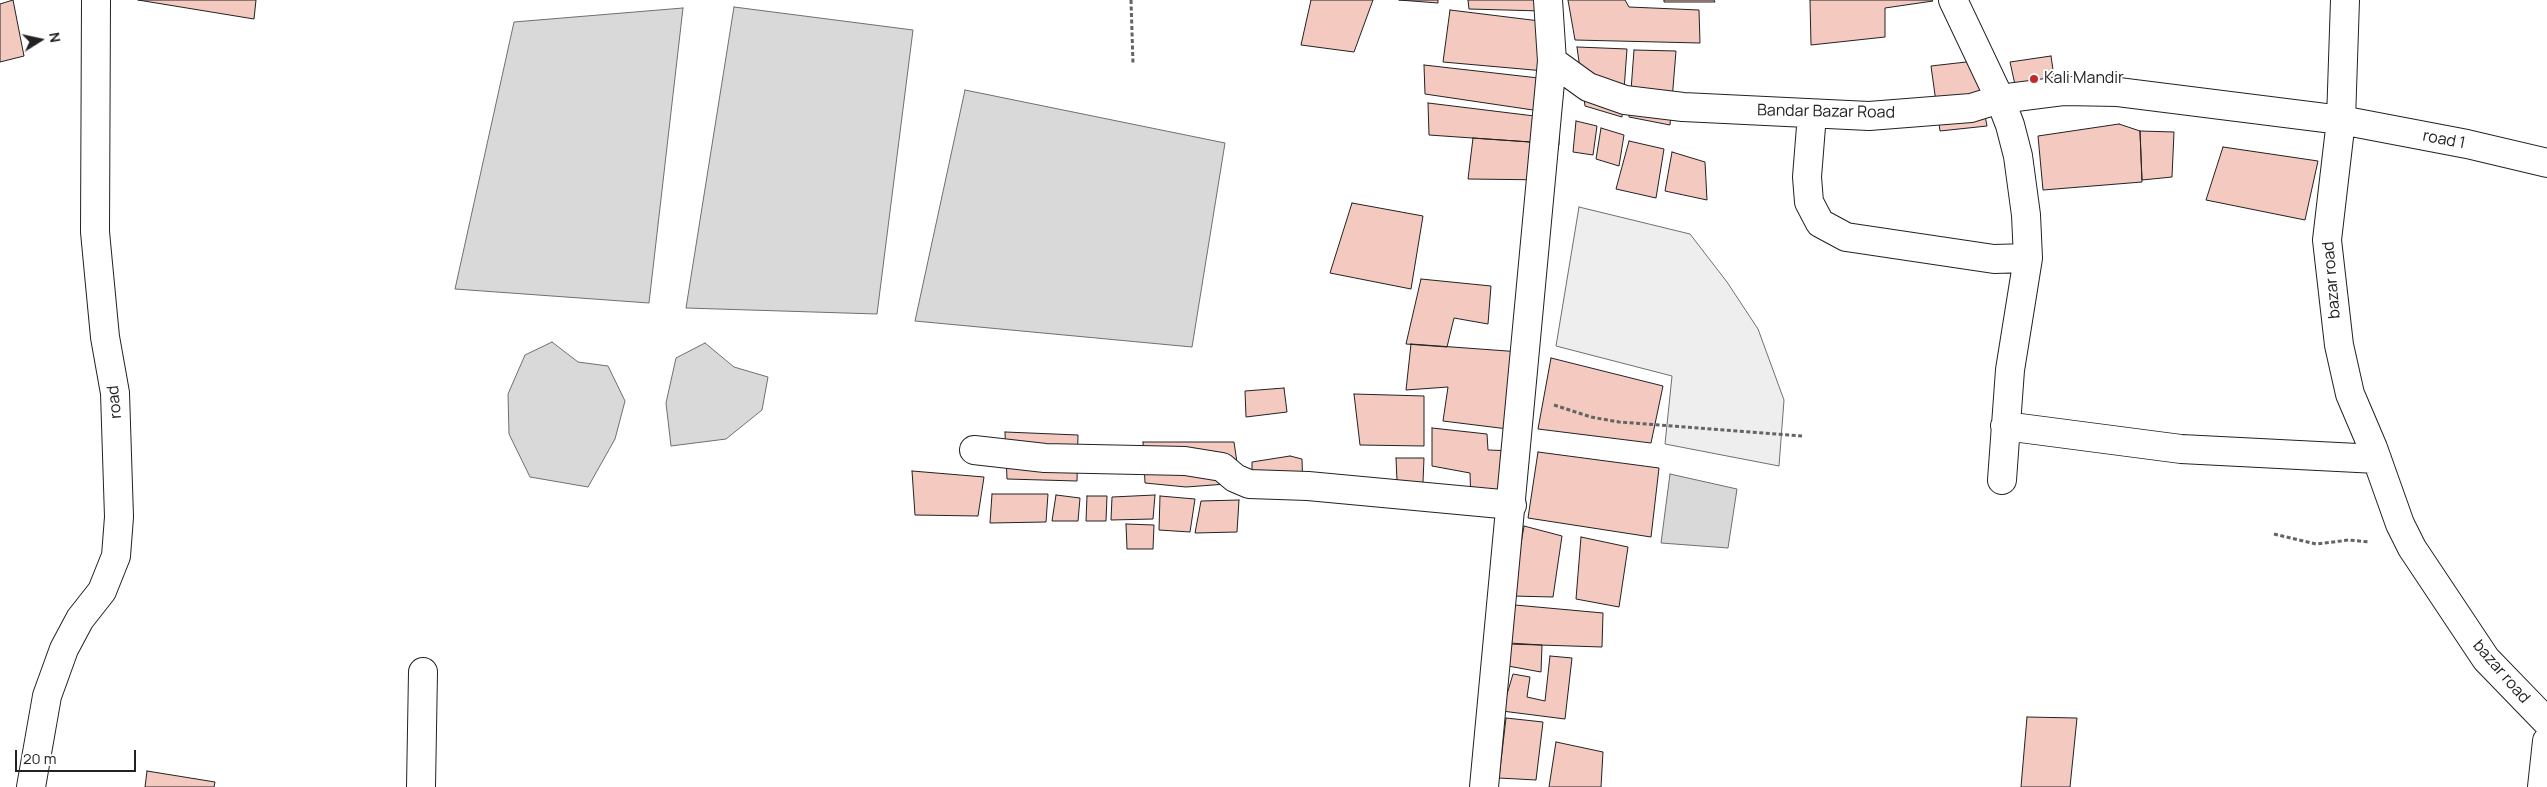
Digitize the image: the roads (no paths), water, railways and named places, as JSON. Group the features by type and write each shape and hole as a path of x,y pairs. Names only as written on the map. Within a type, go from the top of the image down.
{"street":[{"name":"road","path":"31,787 47,696 64,649 80,618 102,591 116,556 120,517 115,393 105,337 95,232 96,0"},
{"path":"1484,787 1523,395 1552,61 1548,0"},
{"path":"1953,0 2000,98 2010,125 2018,156 2026,215 2028,258 2010,370 2002,480"},
{"name":"bazar road","path":"2345,0 2341,120 2327,240 2332,295 2350,394 2377,459 2400,524 2412,548 2486,659 2547,722"},
{"name":"Bandar Bazar Road","path":"1552,61 1588,87 1625,100 1683,107 1869,116 1944,112 1971,108 2000,98"},
{"path":"2000,98 2063,91 2118,92 2341,120"},
{"path":"1812,114 1807,177 1809,202 1820,223 1846,237 1994,259 2028,258"},
{"name":"road 1","path":"2341,120 2467,144 2547,163"},
{"path":"2005,426 2181,449 2377,459"},
{"path":"974,450 1045,458 1185,461 1222,467 1235,478 1249,484 1308,486 1512,505"},
{"path":"421,787 423,672"},
{"path":"2542,787 2547,741"}],"place":[{"name":"Kali Mandir","path":"2034,79"}]}
